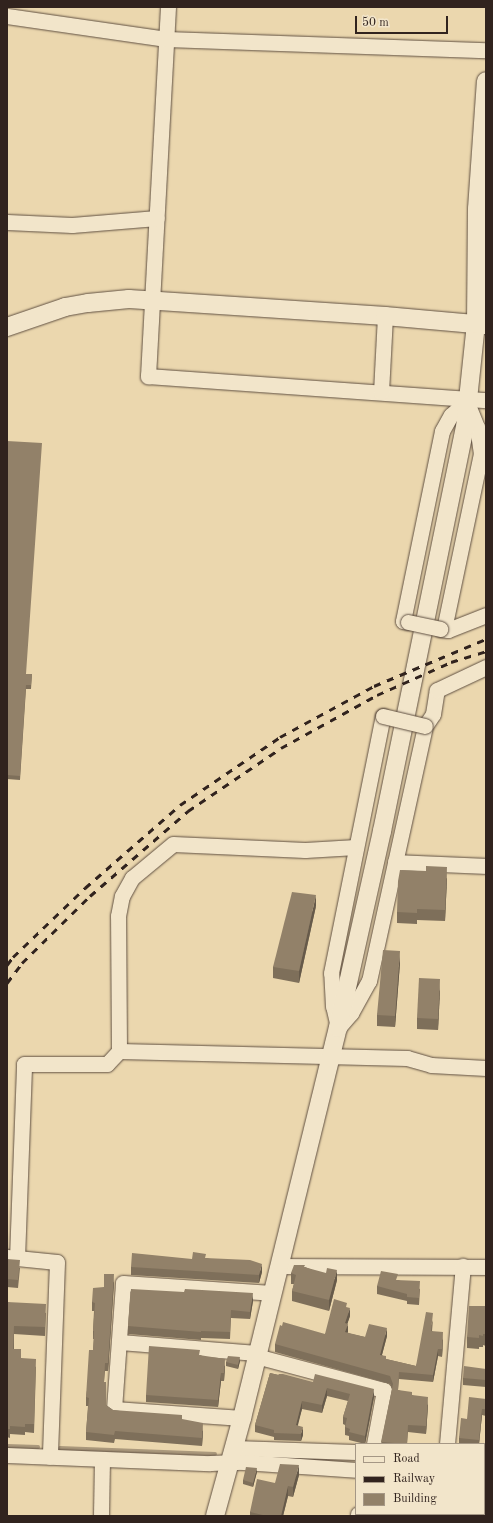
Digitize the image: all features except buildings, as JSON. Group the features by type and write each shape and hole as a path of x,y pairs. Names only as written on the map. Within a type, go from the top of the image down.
{"street":[{"path":"168,7 148,376 381,392 475,401"},
{"path":"7,16 166,39 486,50"},
{"path":"442,629 481,454 476,428 475,401 481,325 479,166 486,82"},
{"path":"7,222 72,225 156,218"},
{"path":"7,327 42,314 73,306 116,300 152,300 385,316 481,325"},
{"path":"381,392 385,316"},
{"path":"475,401 451,415 442,431 403,621 448,630 486,616"},
{"path":"216,1516 242,1418 256,1354 338,1028 382,831 465,428 475,401"},
{"path":"338,1028 351,1013 369,981 425,726 433,714 437,690 486,667"},
{"path":"338,1028 331,973 383,716 425,726"},
{"path":"50,1457 57,1262 12,1257 24,1064 107,1064 119,1051 118,916 122,896 132,878 173,844 305,850 356,847"},
{"path":"395,862 486,866"},
{"path":"119,1051 407,1058 431,1065 486,1068"},
{"path":"279,1266 486,1267"},
{"path":"447,1443 463,1266"},
{"path":"242,1418 114,1409 120,1342 123,1283 272,1293"},
{"path":"120,1342 256,1354 384,1390 374,1443"},
{"path":"7,1455 210,1463 232,1455 355,1452"},
{"path":"232,1455 301,1465 355,1470"},
{"path":"101,1516 102,1459"}],"waterway":[{"path":"7,1446 38,1447"},
{"path":"60,1448 215,1454"}],"railway":[{"path":"7,965 13,957 85,888 180,805 280,737 374,686 486,639"},
{"path":"7,983 22,963 90,896 188,811 281,748 377,695 451,662 486,651"}]}
